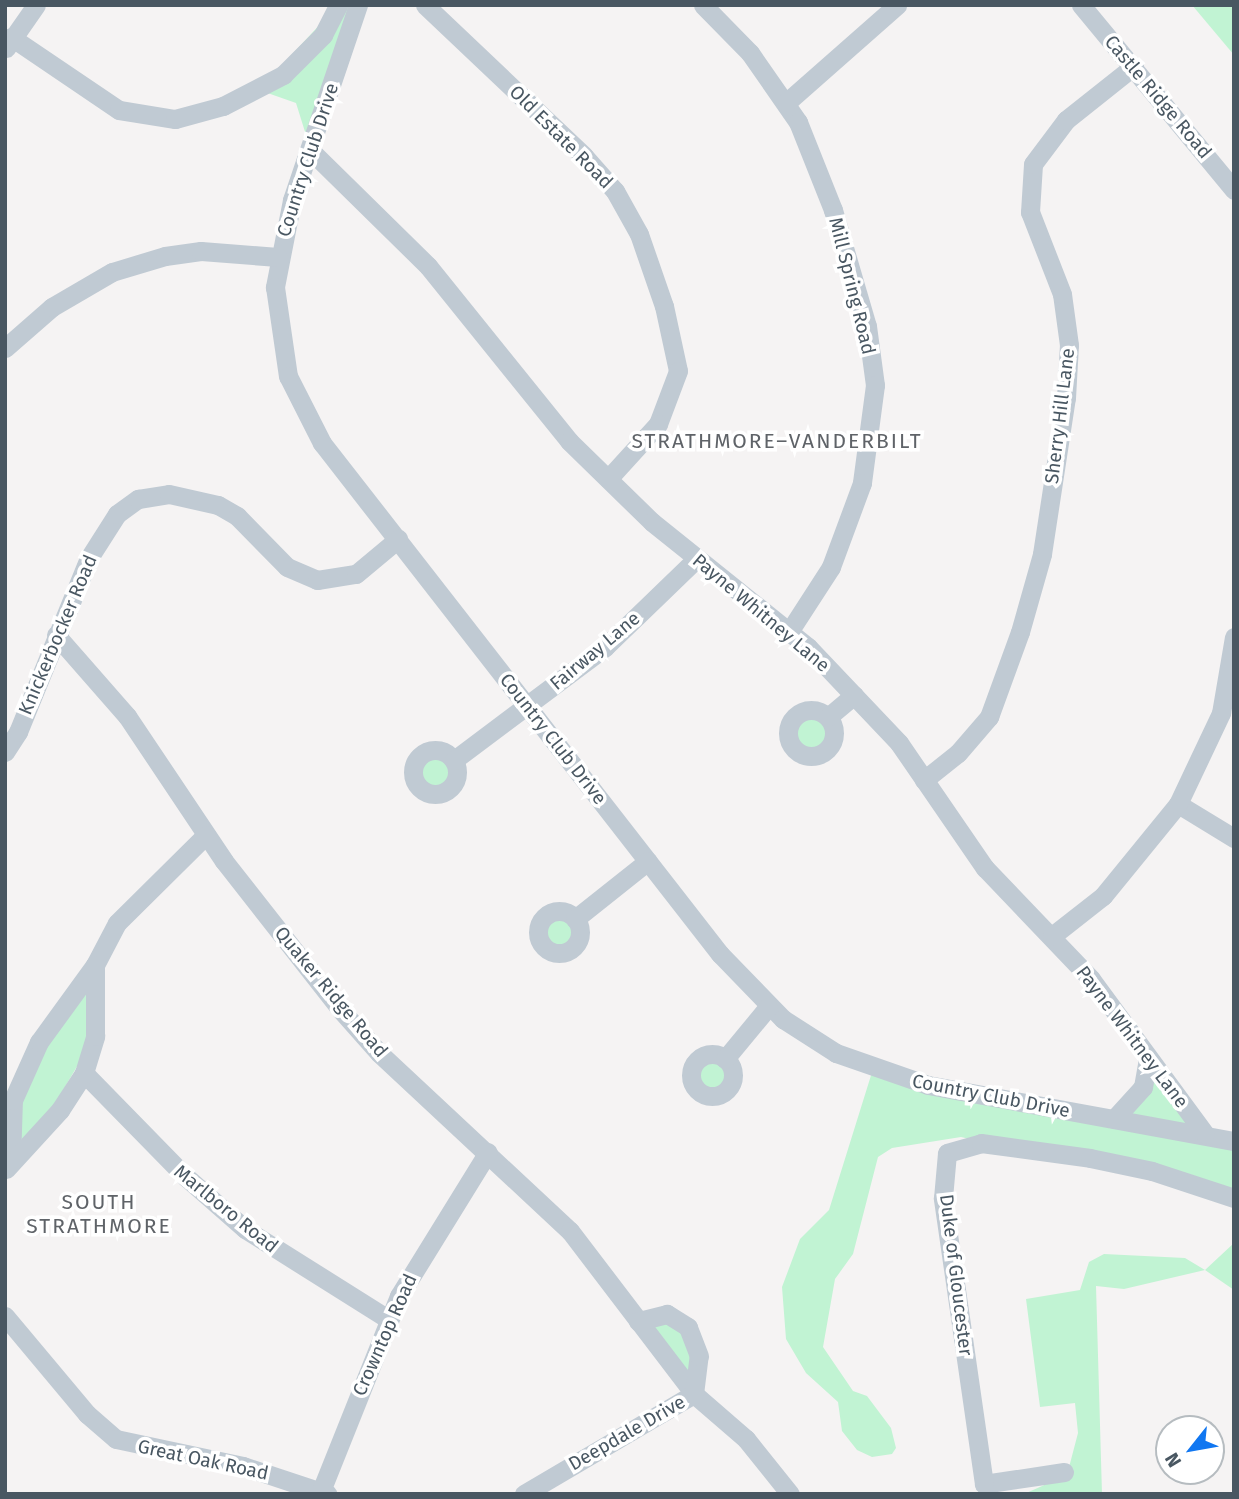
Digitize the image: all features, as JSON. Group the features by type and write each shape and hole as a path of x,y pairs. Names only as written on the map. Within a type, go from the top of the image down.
{"street":[{"path":"36,5 8,43 119,110 175,119 223,106 284,75 323,35 338,5"},
{"name":"Country Club Drive","path":"358,5 278,257 275,287 279,339 296,398 322,443 738,978 768,1007 818,1043 884,1073 928,1085 1234,1141"},
{"name":"Old Estate Road","path":"425,5 584,156 615,191 639,234 664,306 678,371 658,424 608,479"},
{"name":"Mill Spring Road","path":"703,5 750,53 787,102 833,210 867,326 875,385 869,446 852,519 831,567 789,632"},
{"path":"787,102 897,5"},
{"name":"Castle Ridge Road","path":"1081,5 1234,190"},
{"name":"Sherry Hill Lane","path":"924,780 958,753 989,717 1020,632 1042,554 1069,345 1062,293 1030,212 1033,164 1066,120 1134,66"},
{"name":"Payne Whitney Lane","path":"311,151 428,266 543,411 608,479 696,559 789,632 854,695 906,751 985,868 1052,936 1104,996 1205,1135"},
{"path":"5,348 52,307 112,272 165,256 201,251 278,257"},
{"name":"Knickerbocker Road","path":"5,752 18,733 89,558 110,524 127,506 149,496 190,496 218,506 237,516 287,568 317,580 356,574 398,539"},
{"name":"Fairway Lane","path":"454,760 605,647 696,559"},
{"name":"Quaker Ridge Road","path":"56,635 127,716 205,835 379,1053 570,1231 694,1394 746,1439 790,1494"},
{"path":"1052,936 1103,895 1178,804 1221,713 1234,637"},
{"path":"828,717 854,695"},
{"path":"1178,804 1234,838"},
{"path":"8,1166 13,1100 39,1042 95,965 117,923 205,835"},
{"path":"575,919 648,861"},
{"path":"8,1166 60,1110 85,1073 95,1036 95,965"},
{"path":"725,1059 768,1007"},
{"path":"1114,1119 1143,1087 1148,1060"},
{"name":"Marlboro Road","path":"85,1073 186,1177 245,1228 388,1319"},
{"name":"Duke of Gloucester","path":"1064,1472 984,1484 943,1198 947,1153 981,1143 1090,1158 1152,1171 1234,1198"},
{"name":"Crowntop Road","path":"324,1493 388,1319 415,1267 488,1152"},
{"path":"638,1321 667,1314 688,1327 699,1356 694,1394"},
{"name":"Great Oak Road","path":"5,1316 87,1413 116,1439 243,1466 324,1493"},
{"name":"Deepdale Drive","path":"524,1494 694,1394"}],"green space":[{"path":"338,5 358,5 311,151 296,103 259,90"},
{"path":"1192,5 1234,5 1234,55"},
{"path":"811,710 827,717 834,733 827,749 811,756 795,749 788,733 795,717"},
{"path":"435,750 451,756 457,772 451,788 435,794 419,788 413,772 419,756"},
{"path":"559,911 574,917 580,932 574,947 559,953 544,947 538,932 544,917"},
{"path":"95,965 95,1036 33,1141 8,1136 13,1100"},
{"path":"711,1054 726,1060 732,1075 726,1090 711,1096 696,1090 690,1075 696,1060"},
{"path":"1148,1060 1205,1134 1234,1141 1234,1199 961,1137 892,1148 878,1157 853,1254 835,1279 823,1347 853,1391 867,1396 891,1428 896,1448 892,1454 872,1457 857,1450 842,1431 838,1402 806,1373 786,1339 782,1287 800,1239 829,1210 873,1069 1114,1119"},
{"path":"1234,1243 1234,1290 1205,1270"},
{"path":"1104,1254 1185,1258 1205,1270 1124,1289 1096,1286 1102,1494 1024,1494 1067,1475 1078,1433 1075,1403 1040,1407 1026,1299 1080,1290 1089,1262"},
{"path":"652,1315 688,1327 694,1394 638,1321"}],"district":[{"name":"STRATHMORE–VANDERBILT","path":"777,441"},
{"name":"SOUTH STRATHMORE","path":"99,1214"}]}
